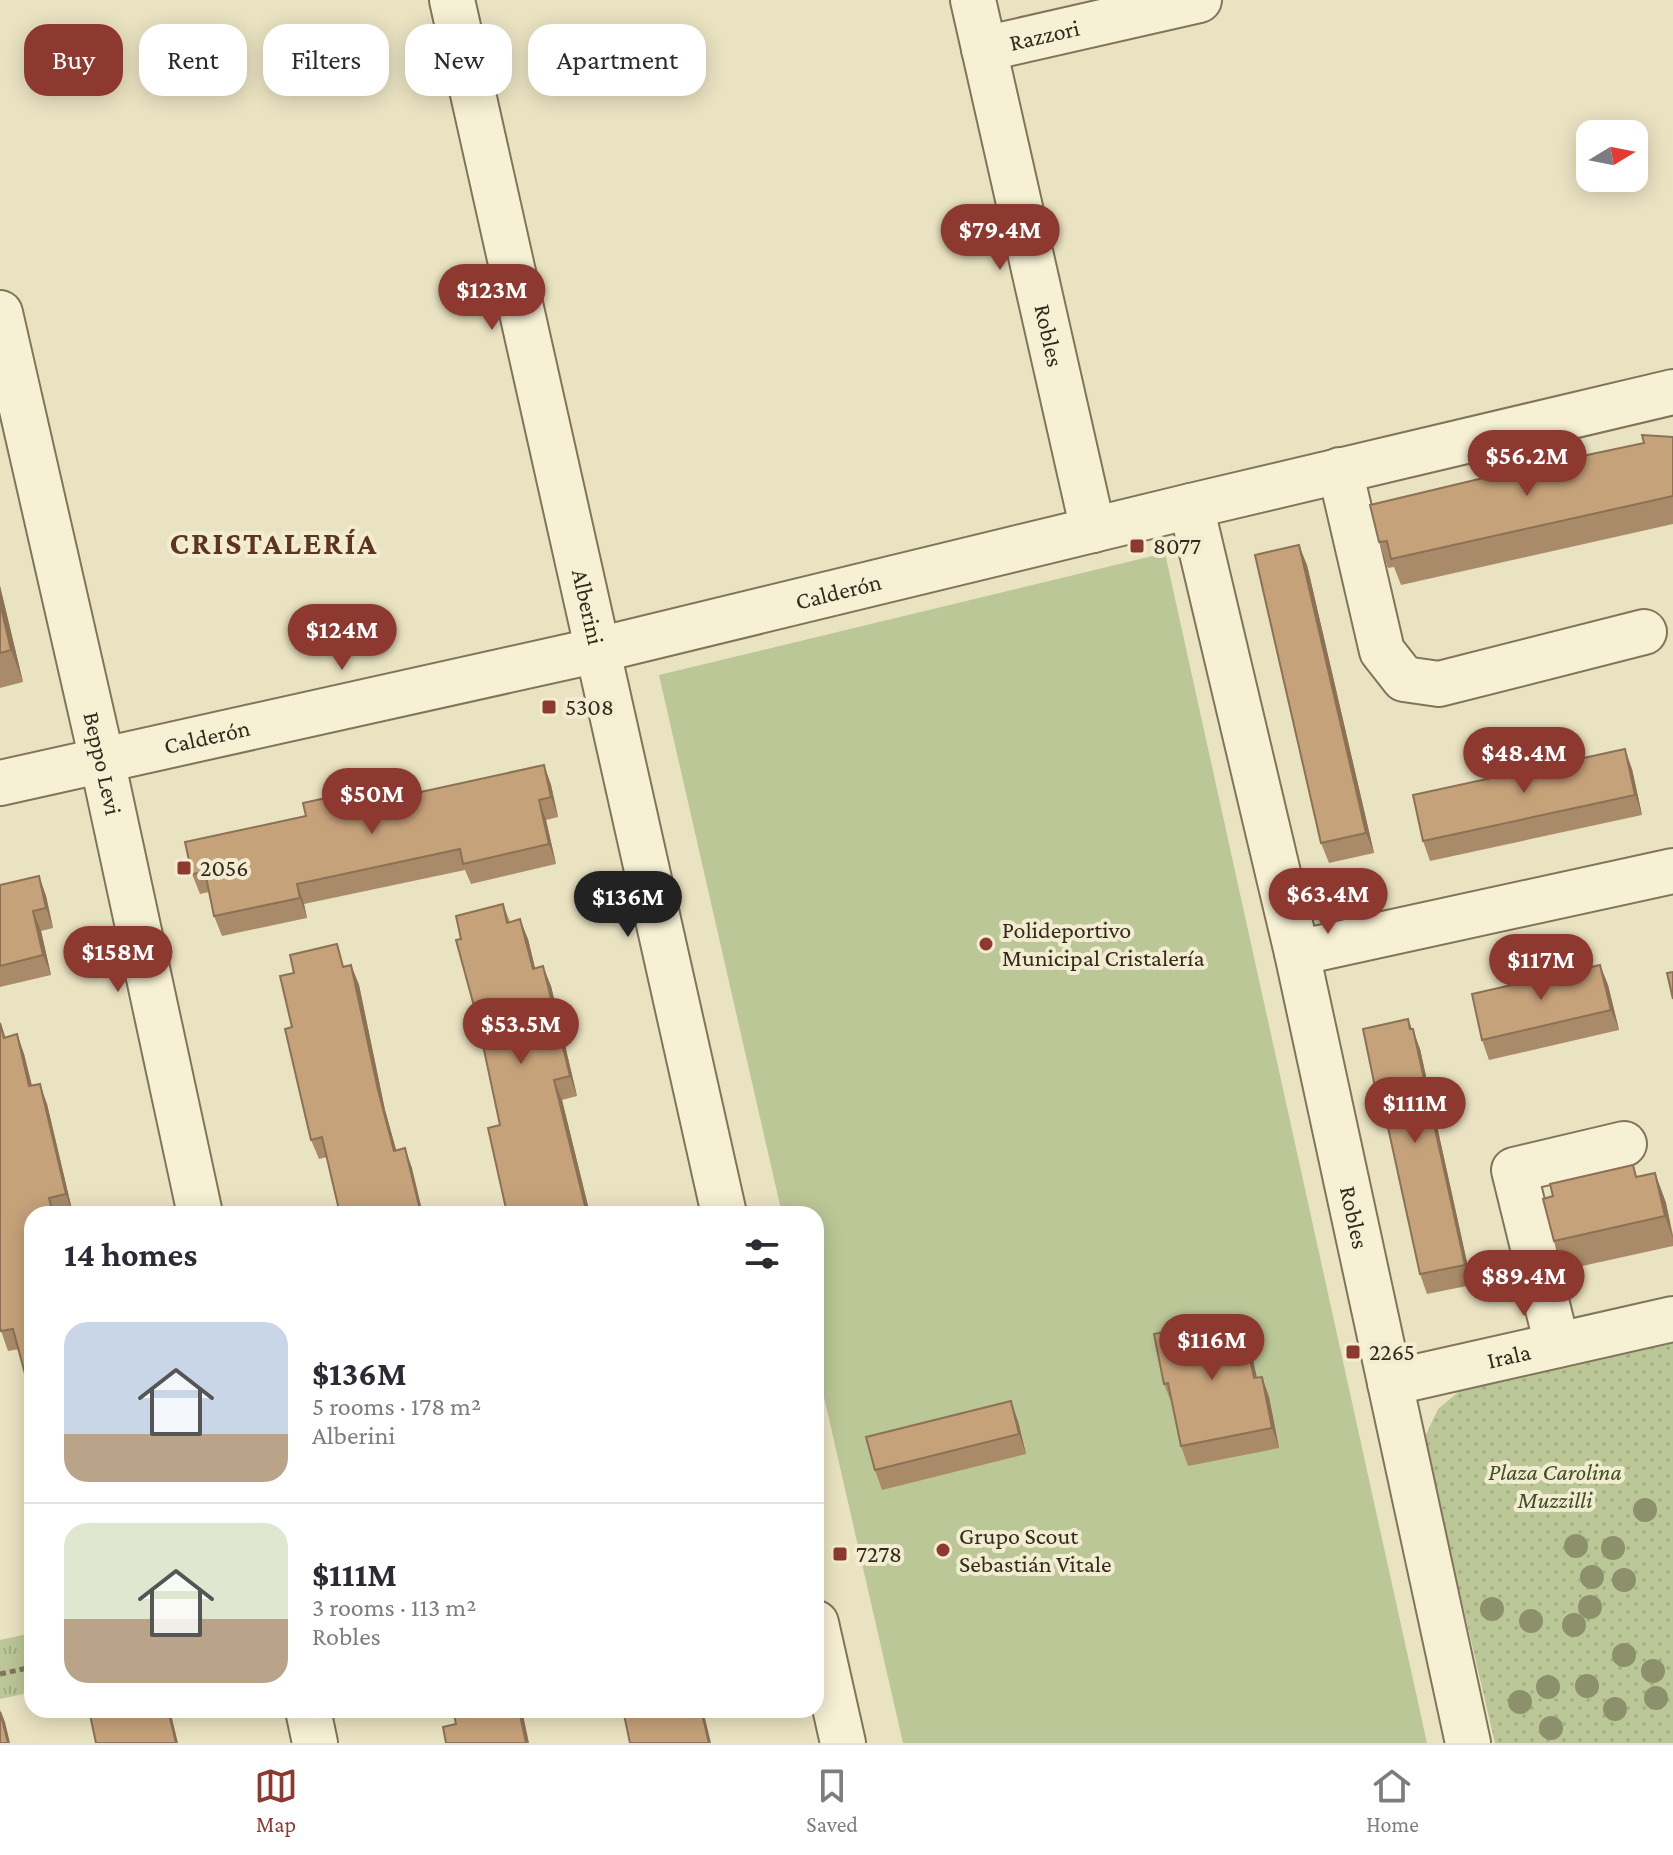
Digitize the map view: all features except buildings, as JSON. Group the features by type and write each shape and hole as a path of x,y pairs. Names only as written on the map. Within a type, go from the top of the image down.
{"street":[{"name":"Alberini","path":"452,0 722,1206"},
{"name":"Robles","path":"973,0 1093,530"},
{"name":"Razzori","path":"984,49 1199,0"},
{"name":"Beppo Levi","path":"0,313 102,760 198,1206"},
{"name":"Calderón","path":"0,783 598,650 1673,392"},
{"path":"1340,470 1382,651 1404,679 1439,684 1644,632"},
{"name":"Robles","path":"1191,506 1297,953 1468,1743"},
{"path":"1297,953 1673,871"},
{"path":"1557,1345 1514,1170 1624,1144"},
{"name":"Irala","path":"1390,1383 1673,1319"},
{"path":"824,1659 843,1743"},
{"path":"310,1718 315,1743"}],"path":[{"path":"0,1674 24,1669"}],"green space":[{"name":"Polideportivo Municipal Cristalería","path":"1165,553 1427,1743 903,1743 824,1397 824,1206 780,1206 659,675"},
{"name":"Plaza Carolina Muzzilli","path":"1673,1339 1673,1743 1495,1743 1424,1439 1438,1409 1468,1384"},
{"path":"24,1635 24,1694 0,1699 0,1640"}],"place":[{"name":"8077","path":"1137,546"},
{"name":"5308","path":"549,707"},
{"name":"2056","path":"184,868"},
{"name":"Polideportivo Municipal Cristalería","path":"986,944"},
{"name":"2265","path":"1353,1352"},
{"name":"Grupo Scout Sebastián Vitale","path":"943,1550"},
{"name":"7278","path":"840,1554"}],"district":[{"name":"CRISTALERÍA","path":"274,543"}]}
